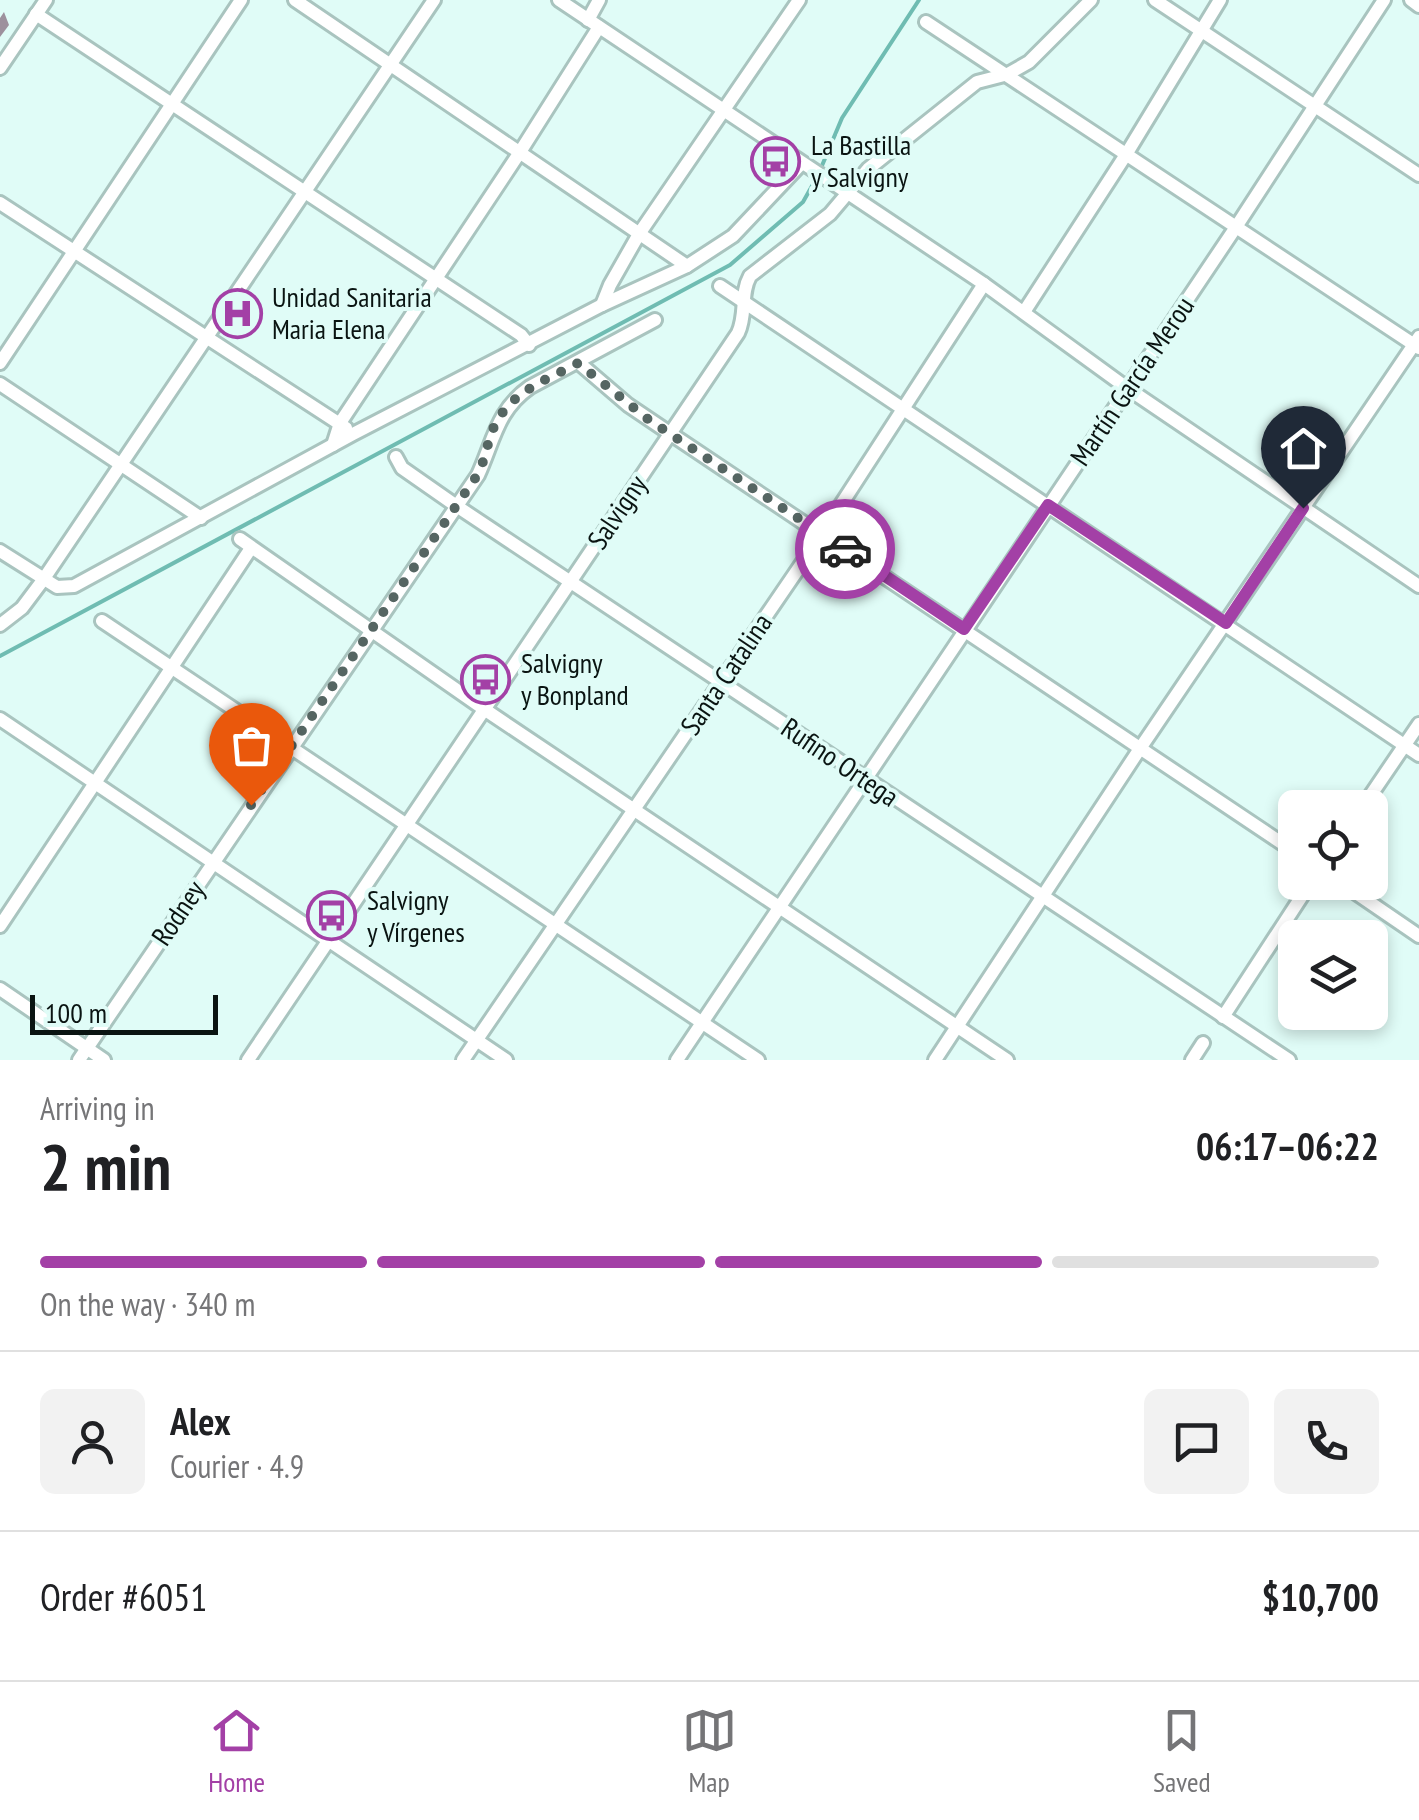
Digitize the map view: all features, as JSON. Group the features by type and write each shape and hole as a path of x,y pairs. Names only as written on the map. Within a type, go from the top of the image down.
{"street":[{"path":"0,68 46,0"},
{"path":"0,362 241,0"},
{"path":"296,0 687,266"},
{"path":"0,625 22,608 43,580 434,0"},
{"path":"559,0 984,284 1127,388 1419,586"},
{"path":"333,445 340,424 520,152 594,23 599,0"},
{"path":"602,305 640,234 800,0"},
{"name":"Salvigny","path":"248,1060 738,333 744,319 744,286 750,276 830,214 868,169 977,82 1008,74 1029,62 1091,0"},
{"path":"1156,0 1419,175"},
{"path":"1024,312 1128,154 1220,0"},
{"name":"Martín García Merou","path":"678,1060 1384,0"},
{"path":"1411,0 1419,6"},
{"path":"36,14 521,335 528,345"},
{"path":"926,22 1417,343 1139,750 935,1060"},
{"path":"0,551 57,588 74,586 354,434 602,305 687,266 732,236 801,164"},
{"path":"0,203 354,434"},
{"name":"Santa Catalina","path":"463,1060 822,534 984,284"},
{"path":"720,286 1419,755"},
{"name":"Rodney","path":"83,1054 478,474 493,430 514,398 655,320"},
{"path":"578,363 670,434 1278,841"},
{"path":"0,384 202,518"},
{"name":"Rufino Ortega","path":"396,458 402,468 455,505 1289,1060"},
{"path":"0,926 173,668 245,544 1008,1060"},
{"path":"102,622 758,1060"},
{"path":"0,719 506,1060"},
{"path":"1374,790 1419,724"},
{"path":"1222,1017 1299,900"},
{"path":"1366,900 1419,936"},
{"path":"0,988 83,1054 104,1060"},
{"path":"1192,1060 1203,1043"}],"building":[{"path":"242,289 251,296 233,322 224,316"}],"waterway":[{"path":"821,168 842,118 919,0"},
{"path":"0,656 730,265 803,202 817,177"}],"way so far":[{"path":"251,805 478,474 503,412 530,387 578,363 649,420 845,549"}],"place":[{"name":"La Bastilla y Salvigny","path":"776,161"},
{"name":"Unidad Sanitaria Maria Elena","path":"237,313"},
{"name":"Salvigny y Bonpland","path":"486,679"},
{"name":"Salvigny y Vírgenes","path":"332,916"}],"route":[{"path":"845,549 964,629 1048,505 1226,623 1303,508"}]}
